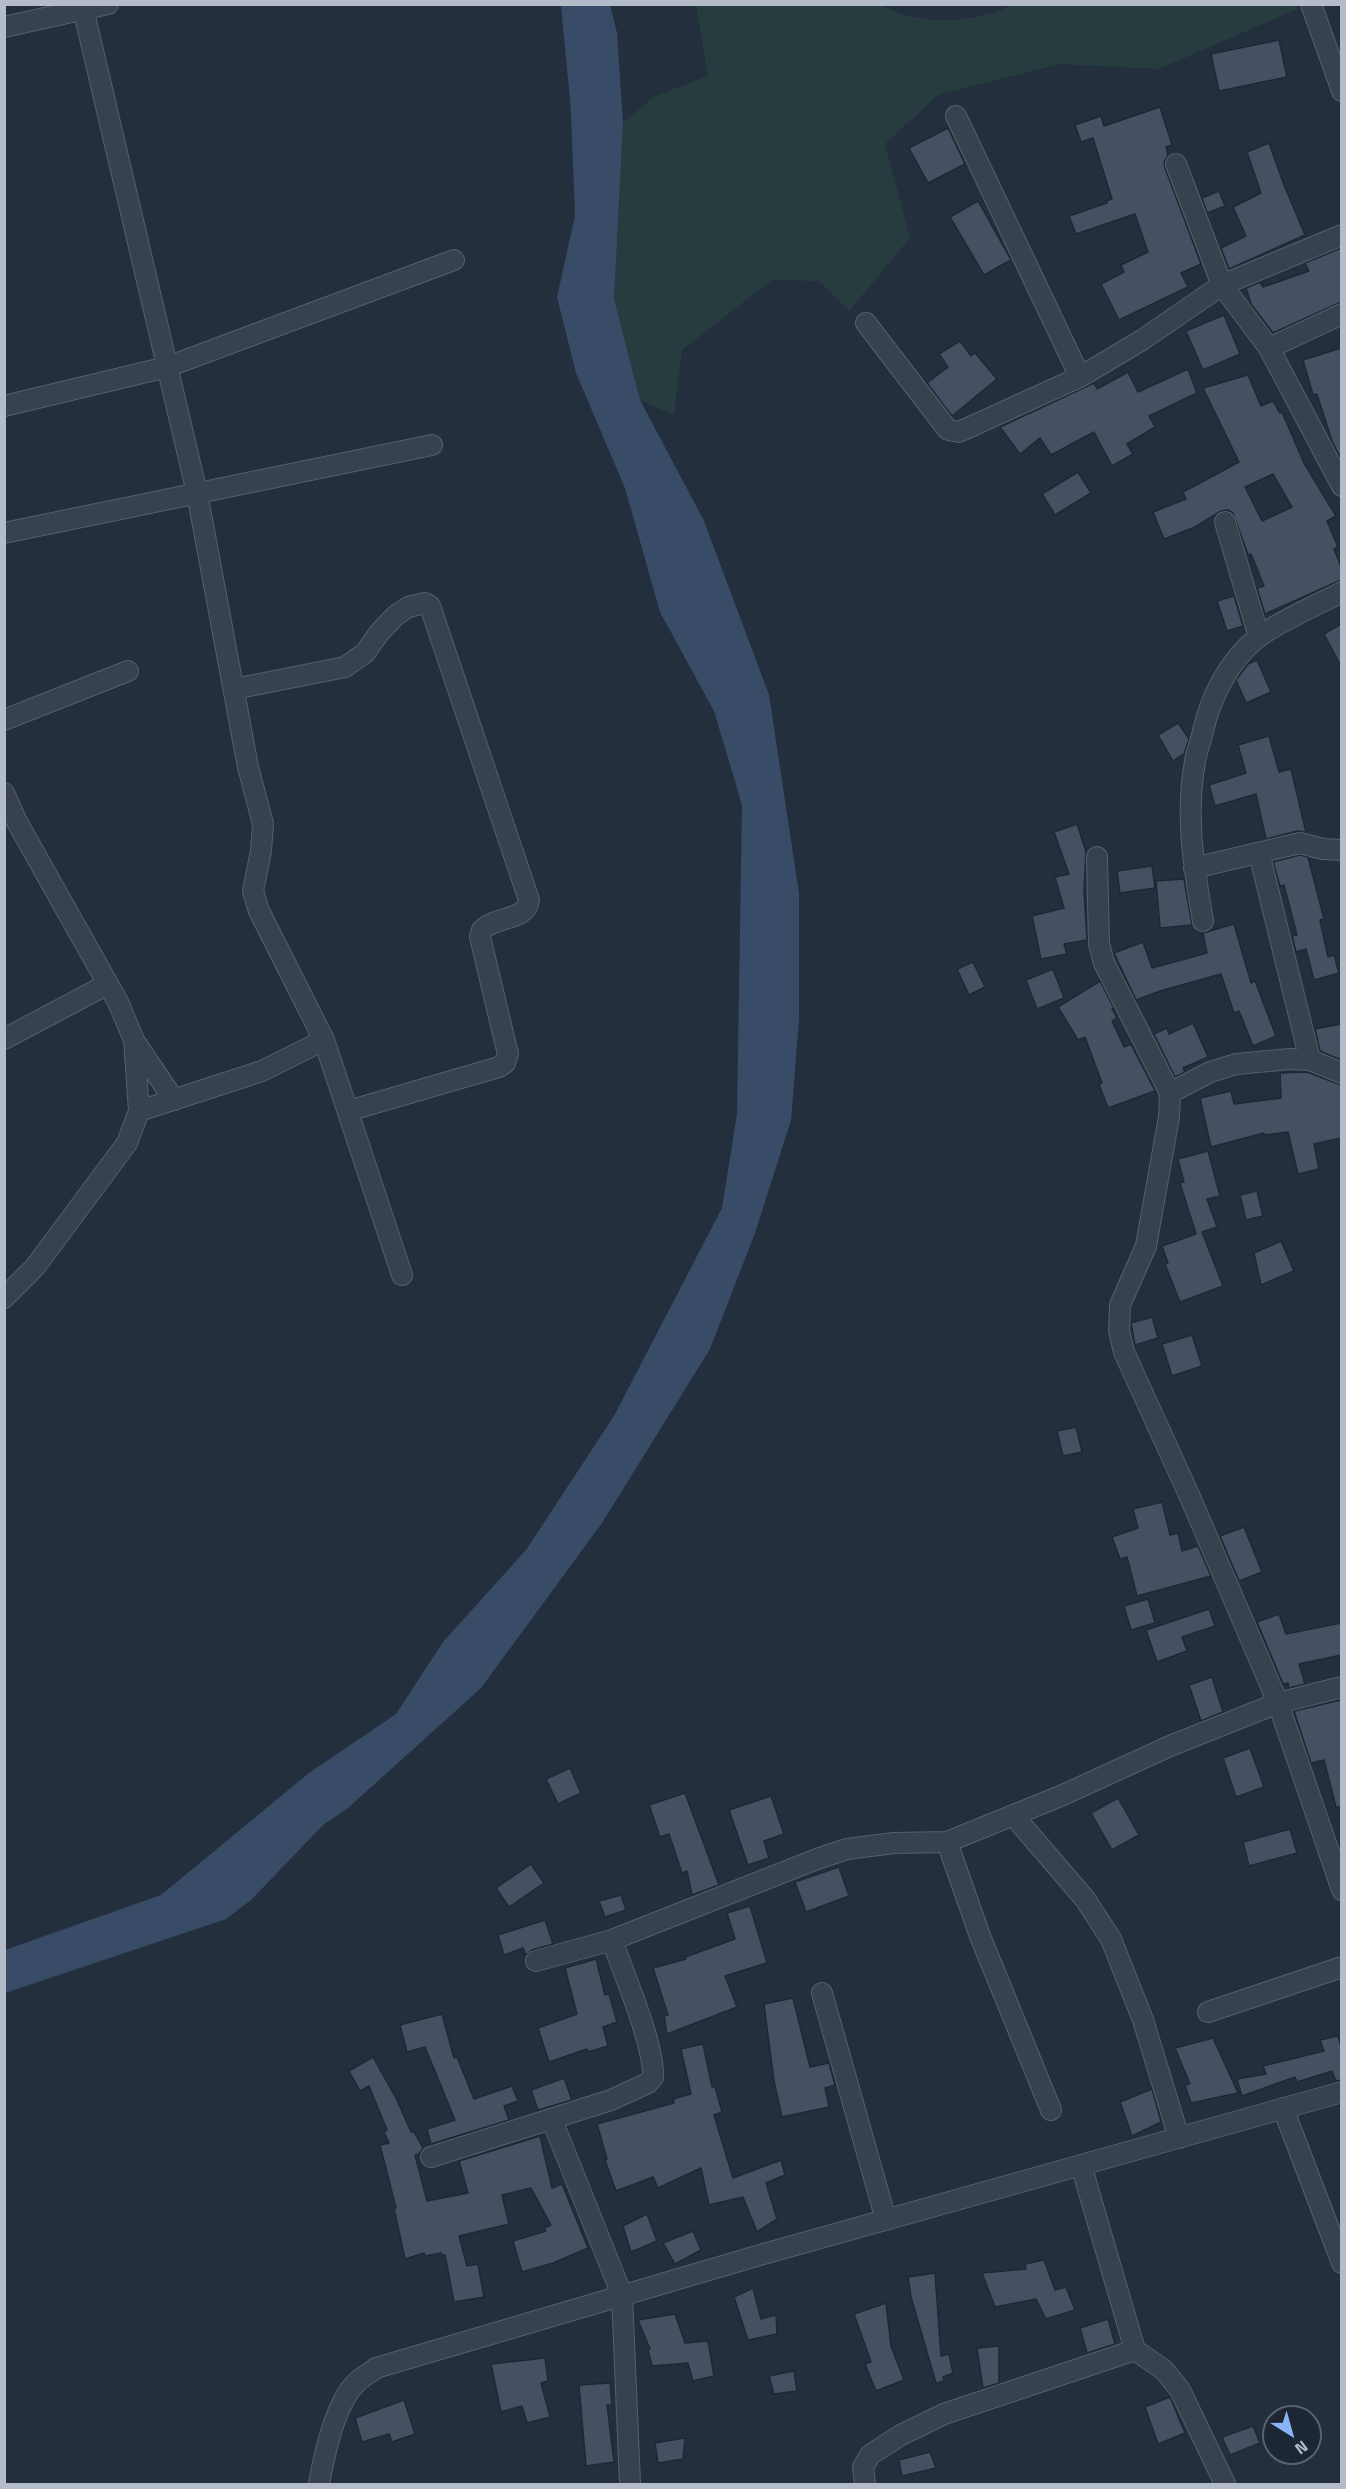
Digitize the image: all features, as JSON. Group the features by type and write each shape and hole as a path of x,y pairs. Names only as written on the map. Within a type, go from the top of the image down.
{"street":[{"path":"4,27 83,7 108,4"},
{"path":"1311,4 1341,91"},
{"path":"83,7 197,493 248,767 263,824 261,851 253,891 259,911 324,1040 402,1275"},
{"path":"956,116 1080,377"},
{"path":"1176,164 1222,285 1269,348 1341,486"},
{"path":"866,322 948,430 953,433 959,432 1080,377 1142,340 1222,285 1341,235"},
{"path":"4,406 167,367 454,260"},
{"path":"1269,348 1341,314"},
{"path":"4,533 432,445"},
{"path":"1225,522 1259,637"},
{"path":"1203,921 1194,868 1191,807 1195,762 1207,713 1222,680 1243,652 1259,637 1341,592"},
{"path":"234,689 345,667 365,652 395,616 408,607 425,603 430,606 529,900 524,912 492,921 482,930 480,937 508,1053 505,1063 500,1067 348,1111"},
{"path":"4,720 128,671"},
{"path":"4,794 17,822 108,984 134,1040 174,1100"},
{"path":"1194,868 1300,843 1323,849 1341,850"},
{"path":"1259,853 1310,1060"},
{"path":"1097,858 1099,944 1104,963 1170,1093 1146,1246 1120,1305 1119,1331 1124,1352 1190,1497 1278,1703 1341,1890"},
{"path":"4,1039 108,984"},
{"path":"4,1298 35,1268 128,1143 139,1111 134,1040"},
{"path":"139,1111 262,1071 324,1040"},
{"path":"1170,1093 1210,1072 1236,1064 1290,1059 1310,1060 1341,1073"},
{"path":"536,1961 612,1940 817,1858 846,1849 894,1843 947,1842 1170,1746 1278,1703 1341,1687"},
{"path":"1013,1815 1085,1899 1111,1939 1143,2020 1179,2138"},
{"path":"947,1842 980,1936 1052,2110"},
{"path":"431,2157 611,2100 648,2083 653,2077 653,2065 612,1940"},
{"path":"1208,2012 1341,1967"},
{"path":"822,1993 886,2220"},
{"path":"319,2484 324,2456 338,2414 355,2384 376,2368 622,2295 1341,2092"},
{"path":"1283,2108 1341,2263"},
{"path":"552,2120 622,2295 630,2484"},
{"path":"1081,2165 1135,2350 1164,2370 1180,2390 1226,2484"},
{"path":"865,2484 863,2468 870,2455 901,2435 944,2414 1135,2350"}],"green space":[{"path":"878,4 913,17 937,20 977,17 1013,4 1296,5 1297,9 1159,69 1059,64 938,95 885,144 910,238 849,311 819,281 772,280 682,350 674,415 640,400 614,299 623,123 655,96 708,76 696,5"}],"water":[{"path":"561,5 610,5 617,33 623,123 614,299 640,400 704,521 769,695 799,893 799,1020 791,1120 755,1233 710,1349 602,1523 481,1688 348,1808 323,1825 251,1900 226,1919 5,1993 5,1950 161,1895 309,1773 396,1714 443,1642 526,1550 614,1416 722,1208 737,1114 742,805 714,711 660,612 625,488 576,373 557,297 575,216 571,111"}],"building":[{"path":"1279,40 1287,77 1219,91 1211,54"},
{"path":"1160,107 1172,145 1166,147 1168,155 1164,162 1165,168 1201,264 1181,273 1188,287 1119,320 1101,284 1124,272 1121,265 1148,252 1135,214 1076,234 1069,216 1107,203 1106,201 1112,199 1093,138 1081,142 1075,125 1101,116 1104,126"},
{"path":"948,128 965,164 928,183 909,148"},
{"path":"1269,143 1305,235 1229,269 1221,248 1246,236 1233,207 1261,193 1247,152"},
{"path":"1219,191 1225,206 1207,213 1202,198"},
{"path":"978,201 1011,260 984,275 950,217"},
{"path":"1341,248 1341,302 1273,333 1251,304 1246,288 1260,282 1263,287 1309,271 1305,263"},
{"path":"1224,315 1240,354 1203,370 1186,331"},
{"path":"960,341 971,356 975,353 997,379 952,416 927,383 948,367 939,354"},
{"path":"1341,348 1341,459 1332,441 1317,394 1313,395 1303,360"},
{"path":"1188,369 1197,393 1149,416 1155,427 1127,444 1133,454 1112,466 1094,432 1051,455 1040,438 1020,454 1000,427 1094,383 1097,389 1128,372 1138,392"},
{"path":"1248,375 1261,406 1273,401 1280,413 1282,412 1304,463 1336,516 1327,521 1338,547 1334,549 1341,567 1341,580 1265,614 1257,588 1264,586 1251,554 1248,555 1233,513 1228,510 1221,511 1195,527 1164,539 1153,512 1186,499 1183,492 1239,462 1203,388","holes":["1273,474 1292,507 1262,521 1245,487"]},
{"path":"1078,472 1091,493 1055,515 1042,494"},
{"path":"1234,596 1243,626 1227,631 1217,601"},
{"path":"1341,624 1341,666 1324,634"},
{"path":"1257,660 1271,692 1246,703 1236,680 1248,664"},
{"path":"1178,723 1189,739 1184,754 1173,761 1158,735"},
{"path":"1269,736 1279,772 1291,769 1306,832 1297,831 1266,839 1256,794 1215,806 1209,785 1246,773 1238,745"},
{"path":"1077,824 1086,852 1084,891 1087,940 1064,944 1067,954 1041,959 1032,916 1064,908 1055,877 1069,874 1054,832"},
{"path":"1300,855 1308,857 1324,919 1320,920 1328,957 1334,955 1339,973 1314,980 1306,949 1296,952 1292,936 1297,935 1284,885 1280,886 1273,862"},
{"path":"1152,866 1155,888 1120,893 1117,871"},
{"path":"1184,879 1192,925 1160,928 1156,881"},
{"path":"1234,924 1251,983 1255,981 1276,1036 1253,1046 1239,1011 1234,1013 1221,974 1136,1000 1114,953 1143,942 1152,968 1207,953 1203,933"},
{"path":"973,962 985,987 969,995 957,969"},
{"path":"1053,969 1064,998 1037,1009 1026,980"},
{"path":"1100,981 1114,1008 1112,1009 1117,1018 1112,1021 1124,1047 1131,1044 1155,1091 1108,1108 1099,1084 1102,1083 1085,1037 1078,1040 1058,1007"},
{"path":"1193,1023 1208,1057 1183,1068 1185,1072 1175,1077 1154,1034 1167,1028 1169,1034"},
{"path":"1341,1024 1341,1060 1320,1051 1315,1029"},
{"path":"1307,1072 1341,1085 1341,1138 1314,1144 1319,1169 1298,1174 1288,1132 1264,1135 1264,1133 1211,1147 1200,1098 1231,1091 1234,1104 1281,1098 1280,1073"},
{"path":"1208,1151 1220,1196 1207,1199 1217,1227 1202,1232 1223,1286 1180,1302 1165,1264 1168,1263 1162,1246 1196,1234 1180,1183 1184,1182 1178,1159"},
{"path":"1257,1191 1263,1216 1246,1220 1240,1195"},
{"path":"1281,1241 1294,1271 1261,1285 1254,1253"},
{"path":"1152,1317 1158,1338 1135,1345 1131,1323"},
{"path":"1192,1335 1202,1366 1172,1376 1162,1344"},
{"path":"1076,1427 1082,1452 1063,1456 1057,1431"},
{"path":"1162,1502 1170,1535 1178,1533 1182,1551 1198,1546 1211,1576 1137,1596 1127,1557 1120,1559 1112,1537 1138,1528 1133,1509"},
{"path":"1244,1527 1262,1572 1239,1581 1220,1536"},
{"path":"1148,1599 1155,1623 1131,1630 1124,1606"},
{"path":"1209,1609 1215,1626 1182,1637 1187,1651 1157,1662 1146,1630"},
{"path":"1279,1614 1286,1634 1341,1623 1341,1655 1299,1664 1305,1684 1289,1688 1288,1683 1283,1684 1257,1622"},
{"path":"1212,1677 1223,1712 1201,1721 1189,1685"},
{"path":"1341,1700 1341,1807 1336,1807 1324,1760 1311,1763 1294,1711"},
{"path":"1250,1748 1264,1787 1236,1797 1223,1758"},
{"path":"570,1768 581,1793 558,1804 546,1779"},
{"path":"685,1793 719,1885 692,1895 687,1871 682,1873 669,1834 660,1837 649,1805"},
{"path":"771,1796 784,1834 764,1841 769,1858 748,1865 729,1810"},
{"path":"1118,1798 1139,1835 1112,1850 1091,1813"},
{"path":"1290,1829 1297,1853 1249,1866 1243,1842"},
{"path":"531,1864 544,1883 509,1907 496,1888"},
{"path":"839,1867 849,1896 806,1912 795,1882"},
{"path":"621,1895 626,1910 605,1917 599,1901"},
{"path":"750,1906 767,1963 725,1976 737,2007 667,2034 664,2016 668,2015 653,1968 686,1959 685,1957 735,1939 727,1913"},
{"path":"545,1920 553,1944 532,1950 526,1955 523,1948 504,1955 498,1935"},
{"path":"596,1959 605,1995 609,1994 617,2022 603,2027 608,2046 588,2052 587,2049 549,2062 538,2028 577,2014 565,1968"},
{"path":"793,1998 810,2067 829,2063 835,2085 825,2088 829,2107 782,2117 774,2081 764,2004"},
{"path":"442,2014 454,2058 457,2057 474,2099 512,2086 518,2101 504,2106 509,2120 431,2144 427,2129 455,2120 425,2047 407,2052 400,2025"},
{"path":"1338,2036 1341,2046 1341,2080 1336,2081 1332,2071 1297,2082 1295,2077 1242,2096 1237,2079 1266,2074 1263,2066 1324,2051 1320,2040"},
{"path":"1213,2038 1238,2093 1191,2103 1185,2085 1190,2084 1175,2048"},
{"path":"703,2044 712,2087 715,2087 722,2112 714,2115 733,2178 781,2160 785,2175 766,2183 777,2219 757,2232 743,2197 709,2205 701,2168 658,2188 653,2177 616,2191 605,2160 607,2159 597,2124 674,2103 673,2099 691,2094 681,2049"},
{"path":"373,2057 397,2100 411,2132 414,2132 423,2148 419,2154 415,2155 427,2201 468,2193 459,2161 540,2136 552,2188 562,2184 588,2248 553,2263 522,2272 513,2241 546,2231 544,2228 551,2225 531,2188 502,2195 509,2224 459,2236 467,2266 478,2264 484,2297 454,2302 445,2255 441,2253 425,2256 424,2253 405,2259 394,2208 396,2208 380,2145 389,2143 384,2132 387,2130 369,2086 360,2091 349,2071"},
{"path":"564,2078 572,2100 538,2110 531,2090"},
{"path":"1152,2089 1161,2122 1132,2136 1120,2102"},
{"path":"647,2214 657,2241 631,2252 623,2226"},
{"path":"693,2231 701,2250 675,2264 663,2243"},
{"path":"1044,2260 1055,2290 1066,2287 1075,2310 1046,2319 1036,2299 995,2307 982,2273 1026,2269 1025,2264"},
{"path":"935,2273 941,2356 949,2354 953,2373 943,2377 944,2381 936,2383 911,2297 908,2277"},
{"path":"753,2288 761,2319 776,2315 777,2334 748,2340 734,2297"},
{"path":"886,2303 891,2346 904,2380 876,2391 865,2364 871,2362 854,2314"},
{"path":"675,2314 685,2343 708,2341 714,2376 693,2381 688,2363 652,2366 648,2350 650,2349 638,2320"},
{"path":"1108,2319 1115,2344 1087,2353 1080,2328"},
{"path":"999,2346 999,2383 983,2388 977,2348"},
{"path":"545,2358 548,2381 541,2383 550,2417 527,2423 522,2406 501,2412 491,2364"},
{"path":"794,2371 797,2391 774,2394 769,2376"},
{"path":"610,2383 612,2405 607,2405 614,2462 586,2466 579,2385"},
{"path":"1170,2397 1185,2433 1158,2444 1145,2407"},
{"path":"404,2400 415,2434 392,2442 389,2434 362,2442 355,2418"},
{"path":"1253,2426 1260,2443 1230,2455 1222,2437"},
{"path":"685,2438 683,2459 658,2463 655,2443"},
{"path":"930,2452 936,2468 902,2476 899,2460"}]}
